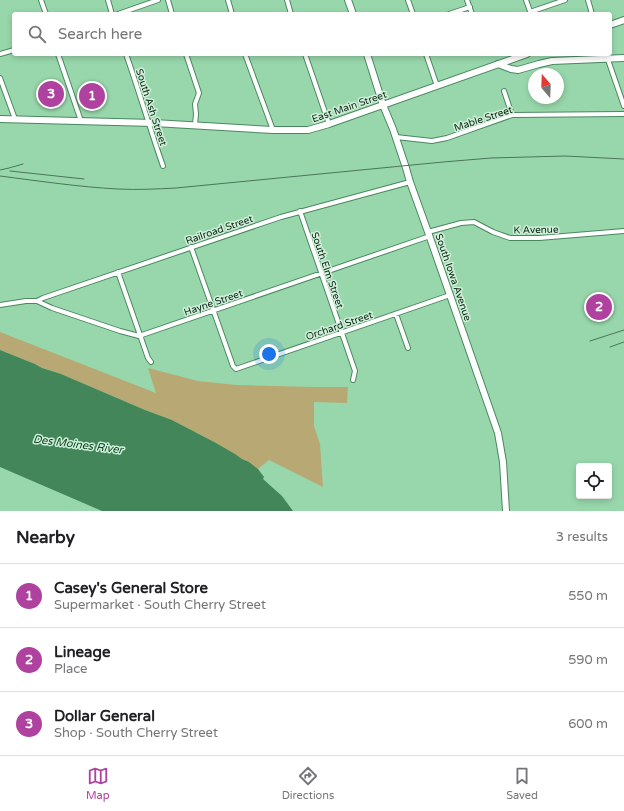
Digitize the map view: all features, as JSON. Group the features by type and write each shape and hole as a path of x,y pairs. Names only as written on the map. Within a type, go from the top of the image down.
{"main road":[{"path":"348,0 352,12"},
{"path":"612,24 624,20"},
{"name":"South Iowa Avenue","path":"368,56 383,105 396,138 498,433 503,462 506,511"},
{"name":"East Main Street","path":"0,119 149,123 273,130 308,130 329,124 521,56"},
{"path":"498,64 518,70 552,61 607,56 624,58"}],"street":[{"path":"41,0 45,12"},
{"path":"108,0 111,12"},
{"path":"124,12 158,0"},
{"path":"168,0 171,12"},
{"path":"228,0 231,12"},
{"path":"287,0 291,12"},
{"path":"408,0 412,12"},
{"path":"467,0 471,12"},
{"path":"526,0 531,12"},
{"path":"534,12 565,0"},
{"path":"588,0 591,12"},
{"path":"455,12 470,7"},
{"path":"0,54 12,51"},
{"path":"59,56 82,121"},
{"name":"South Ash Street","path":"127,56 163,166"},
{"path":"187,56 199,93 195,104 195,125"},
{"path":"247,56 273,130"},
{"path":"306,56 329,124"},
{"path":"427,56 437,86"},
{"path":"607,56 624,106"},
{"path":"0,78 15,119"},
{"path":"504,91 512,115"},
{"name":"Mable Street","path":"396,138 432,141 447,138 512,115 624,114"},
{"name":"Railroad Street","path":"37,301 280,217 410,182"},
{"name":"South Elm Street","path":"300,211 355,371 353,380"},
{"name":"K Avenue","path":"429,234 461,223 474,222 493,232 510,238 539,238 624,231"},
{"name":"Hayne Street","path":"140,336 429,234"},
{"path":"191,247 214,310"},
{"path":"118,272 148,358 151,362"},
{"name":"Orchard Street","path":"214,310 233,366 236,369 450,295"},
{"path":"0,305 37,301 52,308 120,331 140,336"},
{"path":"396,314 408,348"}],"shaded area":[{"path":"0,332 156,393 148,368 198,381 237,385 348,387 347,403 314,402 314,426 320,444 323,487 269,460 258,469 216,443 172,420 0,350"}],"water":[{"name":"Des Moines River","path":"0,350 172,420 216,443 249,462 258,469 264,477 263,479 282,496 293,511 102,511 0,467"}],"railway":[{"path":"0,176 89,187 147,189 176,188 491,158 565,156 624,159"},
{"path":"0,170 23,164"},
{"path":"10,171 84,179"},
{"path":"590,341 624,330"},
{"path":"610,347 624,342"}],"place":[{"name":"Dollar General","path":"51,94"},
{"name":"Casey's General Store","path":"92,96"},
{"name":"Lineage","path":"599,307"}]}
